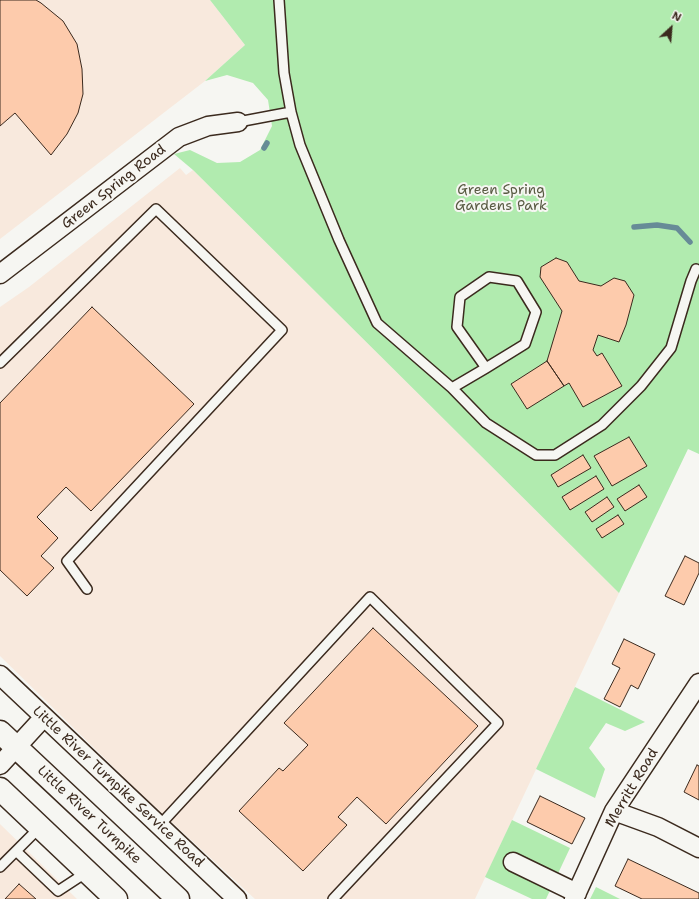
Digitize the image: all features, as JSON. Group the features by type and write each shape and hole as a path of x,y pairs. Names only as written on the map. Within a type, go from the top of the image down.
{"main road":[{"name":"Little River Turnpike","path":"0,732 178,899"},
{"path":"0,789 116,899"}],"street":[{"name":"Green Spring Road","path":"0,274 179,137 208,126 238,122"},
{"name":"Little River Turnpike Service Road","path":"0,675 237,899"},
{"name":"Merritt Road","path":"575,896 614,811 699,683"},
{"path":"0,765 44,717"},
{"path":"614,811 658,827 699,848"},
{"path":"513,862 575,896"}],"lane":[{"path":"279,0 284,73 291,112 300,145 339,240 377,323 452,388 486,423 536,455 555,455 602,425 641,386 671,348 696,269"},
{"path":"238,122 291,112"},
{"path":"0,363 156,209 282,330 67,561 87,589"},
{"path":"452,388 486,368 526,344 536,312 517,281 489,277 460,297 457,327 486,368"},
{"path":"159,826 370,596 498,723 333,899"},
{"path":"0,867 40,827"},
{"path":"16,851 58,891 87,872"}],"shaded area":[{"path":"0,0 210,0 245,45 205,81 0,239"},
{"path":"180,168 186,175 193,170 619,593 475,899 255,899 140,793 0,656 0,307 29,287"},
{"path":"0,824 77,899 0,899"}],"green space":[{"name":"Green Spring Gardens Park","path":"210,0 699,0 699,454 688,449 619,593 193,170 174,154 190,150 217,163 240,162 260,150 272,126 268,100 253,83 227,75 205,81 245,45"},
{"path":"575,687 645,722 625,731 606,723 589,748 605,769 595,798 536,769"},
{"path":"512,820 570,848 546,899 532,899 485,877"},
{"path":"596,887 620,899 590,899"}],"building":[{"path":"0,0 36,0 63,21 77,44 82,69 83,94 78,113 67,134 51,155 15,113 0,126"},
{"path":"556,258 567,262 579,281 601,286 614,278 625,281 634,295 626,325 619,342 598,335 593,350 597,356 602,353 622,386 583,407 569,383 564,386 547,361 562,311 540,277 541,267"},
{"path":"92,307 194,404 91,511 66,487 37,517 58,538 41,556 54,568 27,596 0,570 0,403"},
{"path":"547,361 564,386 527,409 511,384"},
{"path":"629,437 647,466 612,486 594,456"},
{"path":"583,455 591,468 558,487 551,475"},
{"path":"596,476 604,489 570,510 562,497"},
{"path":"639,485 647,497 625,511 617,499"},
{"path":"607,497 614,507 592,522 585,512"},
{"path":"618,515 624,524 602,538 596,529"},
{"path":"685,556 699,563 699,573 684,605 665,596"},
{"path":"373,628 478,726 386,824 357,797 338,817 347,825 303,871 239,811 279,768 283,771 308,745 284,723"},
{"path":"624,639 655,654 638,689 631,685 620,707 604,699 620,668 612,664"},
{"path":"697,765 699,766 699,800 684,792"},
{"path":"540,796 585,818 572,844 527,822"},
{"path":"628,859 699,893 699,899 642,899 615,886"},
{"path":"19,884 36,899 5,899"}],"waterway":[{"path":"264,148 267,143"},
{"path":"634,227 657,225 677,228 690,242"}]}
